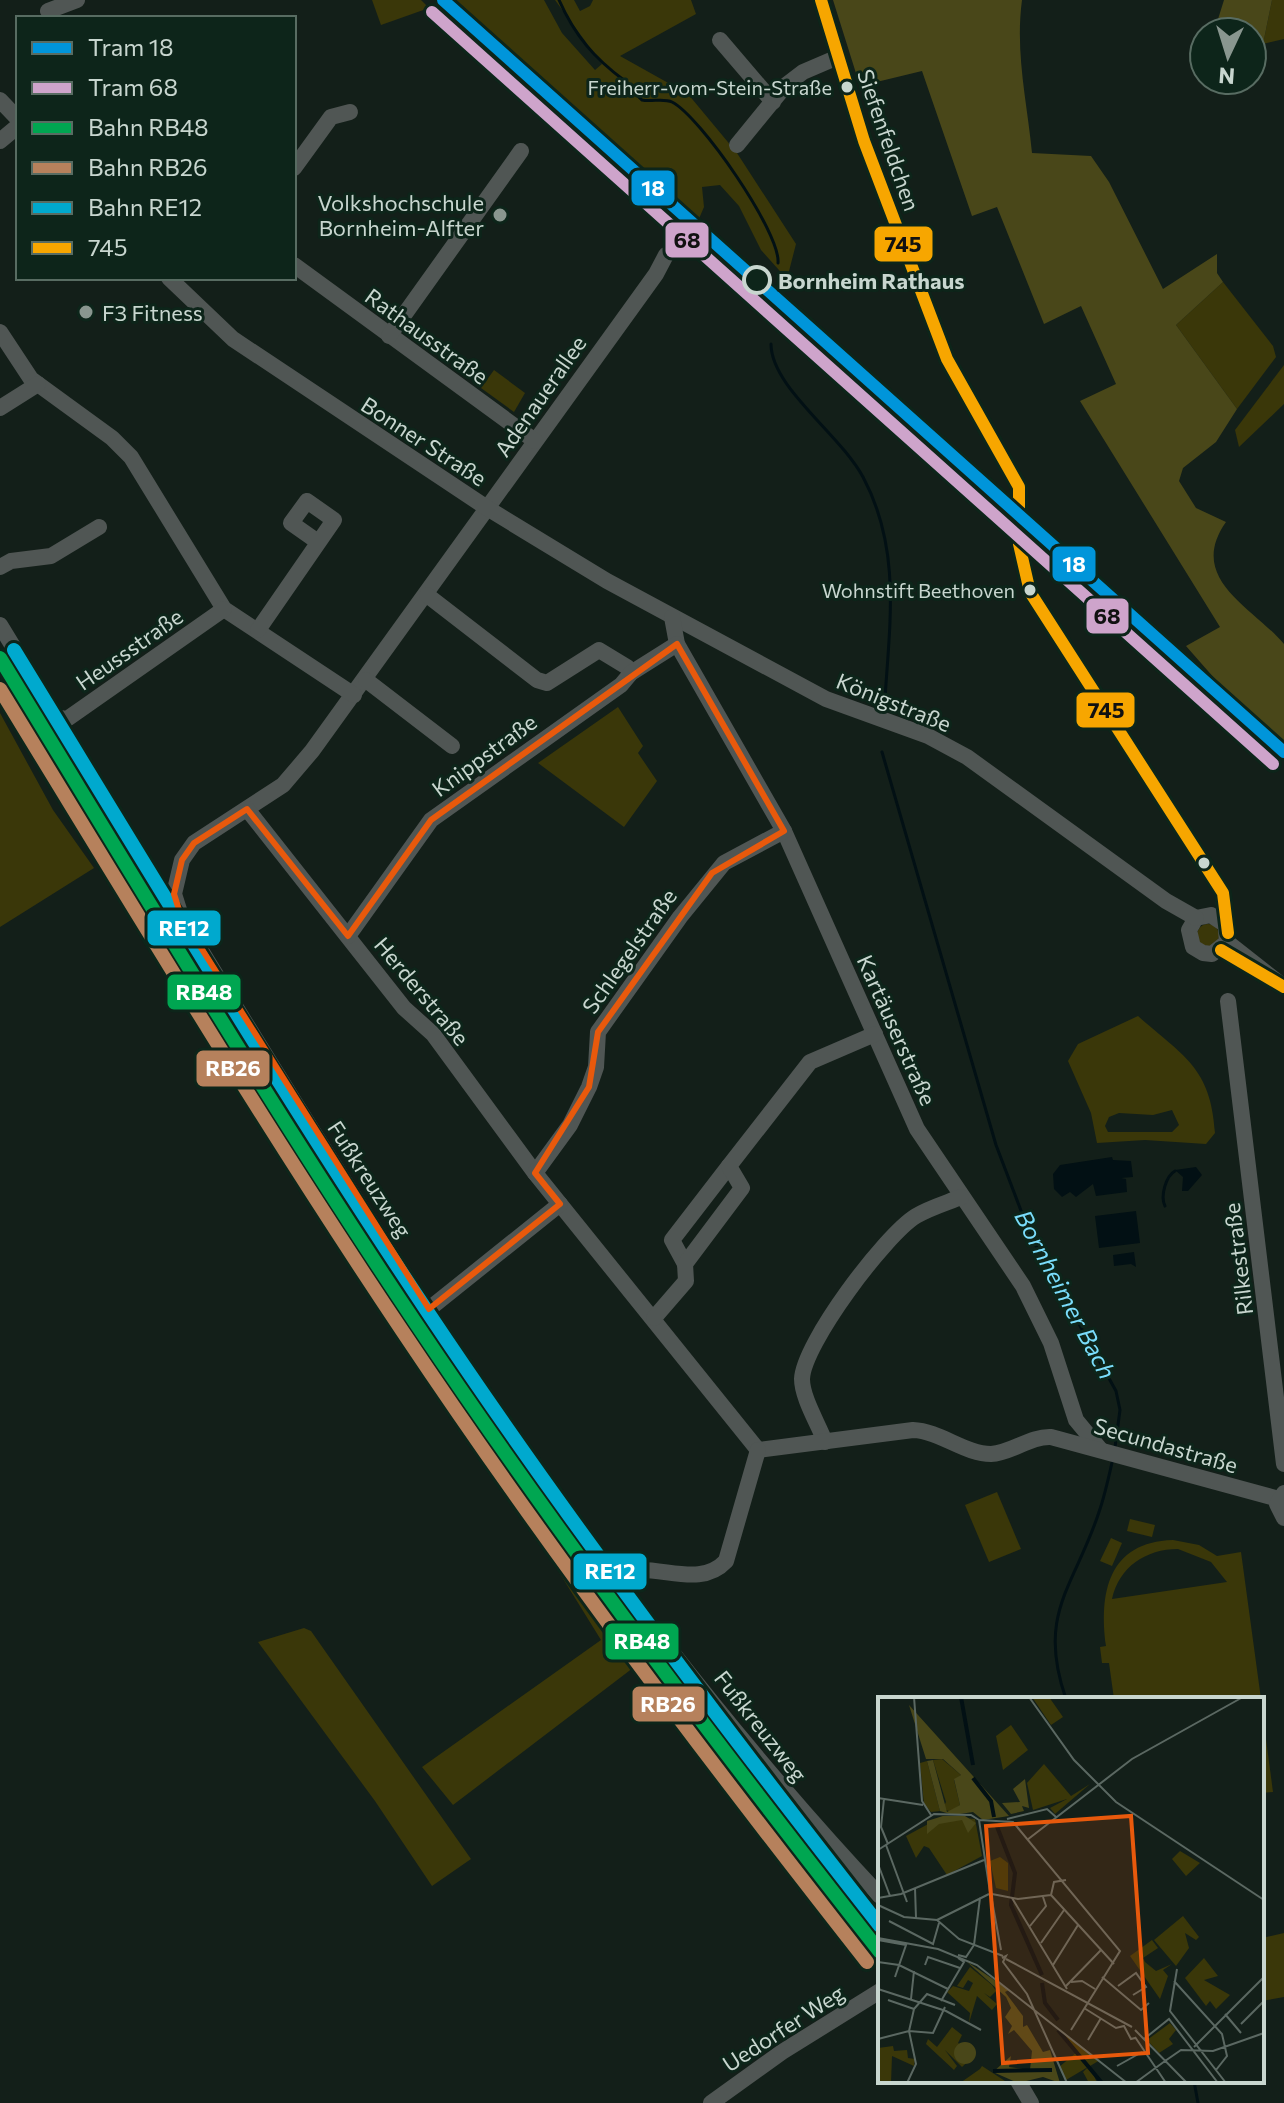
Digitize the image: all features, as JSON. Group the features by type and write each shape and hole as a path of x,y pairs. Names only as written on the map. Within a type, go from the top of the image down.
{"street":[{"path":"47,10 77,0"},
{"name":"Siefenfeldchen","path":"821,0 864,141 947,359 968,401 1015,476 1020,503 1019,544 1030,592 1226,900 1225,939"},
{"path":"720,40 773,102"},
{"path":"737,145 803,72 838,57"},
{"path":"0,100 16,117"},
{"path":"296,165 331,117 350,112"},
{"path":"0,141 16,128"},
{"path":"389,336 521,151"},
{"name":"Adenauerallee","path":"247,809 283,785 366,680 656,274 666,255"},
{"name":"Rathausstraße","path":"296,266 535,441"},
{"name":"Bonner Straße","path":"171,280 233,339 487,508 672,617"},
{"path":"0,332 17,361 38,384 112,438 131,457 224,609 354,695"},
{"path":"0,408 38,384"},
{"path":"0,567 11,561 51,556 99,527"},
{"path":"258,630 318,542"},
{"path":"427,595 537,680 547,683 599,650 627,667 631,673"},
{"name":"Heussstraße","path":"0,625 56,717 67,719 224,609"},
{"name":"Kartäuserstraße","path":"672,617 677,644 784,831 917,1129 1023,1286 1051,1343 1076,1420 1101,1450"},
{"name":"Königstraße","path":"672,617 826,699 928,736 967,757 1166,901 1225,939 1233,960 1258,970 1284,987"},
{"name":"Knippstraße","path":"348,936 431,820 621,685 631,673 677,644"},
{"path":"366,680 452,746"},
{"name":"Herderstraße","path":"247,809 404,1008 433,1034 535,1173 758,1450"},
{"name":"Fußkreuzweg","path":"247,809 194,843 182,860 174,894 181,916 285,1088 429,1309 615,1575 807,1819 878,1894"},
{"name":"Schlegelstraße","path":"535,1173 570,1125 589,1087 596,1067 598,1032 680,917 724,863 784,831"},
{"path":"1199,921 1215,884"},
{"name":"Königstraße","path":"1199,921 1190,942 1197,951 1207,954 1225,939"},
{"name":"Rilkestraße","path":"1228,1001 1284,1464"},
{"path":"654,1318 686,1281 685,1264 672,1240 729,1166 810,1062 875,1034"},
{"path":"685,1264 742,1188 729,1166"},
{"path":"825,1442 802,1382 806,1357 865,1268 897,1231 916,1216 961,1197"},
{"path":"429,1309 560,1204"},
{"name":"Secundastraße","path":"758,1450 926,1431 992,1454 1076,1420"},
{"name":"Secundastraße","path":"1041,1436 1281,1496 1278,1509 1284,1518"},
{"path":"615,1575 642,1567 690,1575 708,1573 721,1567 726,1561 758,1450"},
{"name":"Uedorfer Weg","path":"711,2103 794,2044 878,1992"},
{"path":"1019,2083 1031,2103"}],"highlighted area":[{"path":"677,644 784,831 712,873 598,1032 589,1087 535,1173 560,1204 429,1309 181,916 174,894 182,860 194,843 247,809 348,936 431,820"}],"shaded area":[{"path":"372,0 421,0 429,8 381,25"},
{"path":"456,0 544,0 562,33 595,70 602,64 555,0 574,0 580,11 590,6 593,0 691,0 696,14 620,56 688,94 737,153 796,244 787,279 761,250 739,206 720,185 702,187 704,207 698,221"},
{"path":"833,0 1022,0 1021,58 1032,153 1091,156 1109,182 1163,289 1217,254 1217,273 1223,282 1176,325 1237,409 1216,442 1183,468 1179,481 1196,508 1226,522 1216,542 1214,560 1228,590 1284,644 1284,745 1237,704 1186,646 1220,627 1080,401 1116,384 1081,306 1044,324 997,207 972,216 922,71 860,86"},
{"path":"1224,0 1272,0 1268,20 1268,16 1219,16"},
{"path":"1272,0 1284,0 1284,39 1268,43"},
{"path":"1223,282 1273,346 1276,357 1237,409 1176,325"},
{"path":"1284,365 1284,404 1239,447 1235,430"},
{"path":"494,370 525,393 514,412 481,388"},
{"path":"618,707 643,746 638,753 657,781 624,827 538,763"},
{"path":"0,713 53,810 94,868 0,927"},
{"path":"1208,924 1216,927 1219,935 1216,943 1208,946 1200,943 1197,935 1200,927"},
{"path":"1138,1016 1181,1053 1201,1078 1208,1092 1215,1133 1206,1144 1145,1140 1097,1143 1091,1113 1068,1061 1078,1044","holes":["1172,1110 1179,1125 1172,1132 1108,1132 1105,1126 1109,1117 1119,1113 1153,1115"]},
{"path":"1112,1157 1113,1160 1131,1161 1133,1177 1121,1178 1126,1179 1127,1192 1096,1196 1093,1184 1076,1197 1070,1192 1062,1197 1054,1189 1053,1174 1060,1165"},
{"path":"1196,1167 1202,1175 1188,1191 1182,1191 1183,1177 1175,1170"},
{"path":"1136,1211 1140,1243 1099,1248 1095,1216"},
{"path":"1134,1252 1136,1267 1131,1264 1114,1266 1113,1255"},
{"path":"997,1492 1021,1549 989,1562 965,1505"},
{"path":"1130,1519 1155,1525 1152,1537 1127,1531"},
{"path":"549,1534 639,1661 453,1805 422,1767 601,1640 536,1535"},
{"path":"1111,1538 1122,1543 1112,1566 1100,1561"},
{"path":"1173,1540 1199,1545 1217,1556 1241,1552 1261,1697 1114,1697 1109,1663 1102,1663 1100,1647 1106,1646 1104,1607 1112,1574 1121,1560 1151,1543","holes":["1178,1549 1211,1562 1227,1582 1112,1599 1128,1569 1145,1556 1166,1550"]},
{"path":"304,1628 311,1631 471,1859 432,1886 375,1801 258,1642"},
{"path":"1264,1724 1273,1792 1264,1793"},
{"path":"1284,1933 1284,1997 1264,2001 1264,1938"}],"waterway":[{"path":"559,0 586,45 642,100 672,102 701,129 737,176 767,227 778,263"},
{"path":"771,344 782,377 852,461 875,504 883,531 890,585 885,698"},
{"name":"Bornheimer Bach","path":"882,752 996,1145 1031,1237 1116,1391 1120,1410 1115,1447"},
{"path":"1165,1206 1165,1187 1175,1171"},
{"name":"Bornheimer Bach","path":"1065,1697 1055,1644 1057,1622 1062,1601 1099,1512 1113,1458"},
{"name":"Bornheimer Bach","path":"1194,2083 1198,2103"}],"tram line":[{"name":"18","path":"443,0 1284,752"},
{"name":"68","path":"432,12 1273,764"}],"rail line":[{"name":"RE12","path":"14,650 270,1067 482,1393 649,1624 878,1923"},
{"name":"RB48","path":"0,658 257,1078 472,1406 643,1643 878,1949"},
{"name":"RB26","path":"0,689 248,1093 458,1413 629,1652 867,1962"}],"transit line":[{"name":"745","path":"821,0 864,141 947,359 1019,487 1019,544 1030,592 1223,893 1228,933"},
{"name":"745","path":"1221,950 1284,987"}],"place":[{"name":"Freiherr-vom-Stein-Straße","path":"847,87"},
{"name":"Volkshochschule Bornheim-Alfter","path":"500,215"},
{"name":"Bornheim Rathaus","path":"757,280"},
{"name":"F3 Fitness","path":"86,312"},
{"name":"Wohnstift Beethoven","path":"1030,590"}]}
